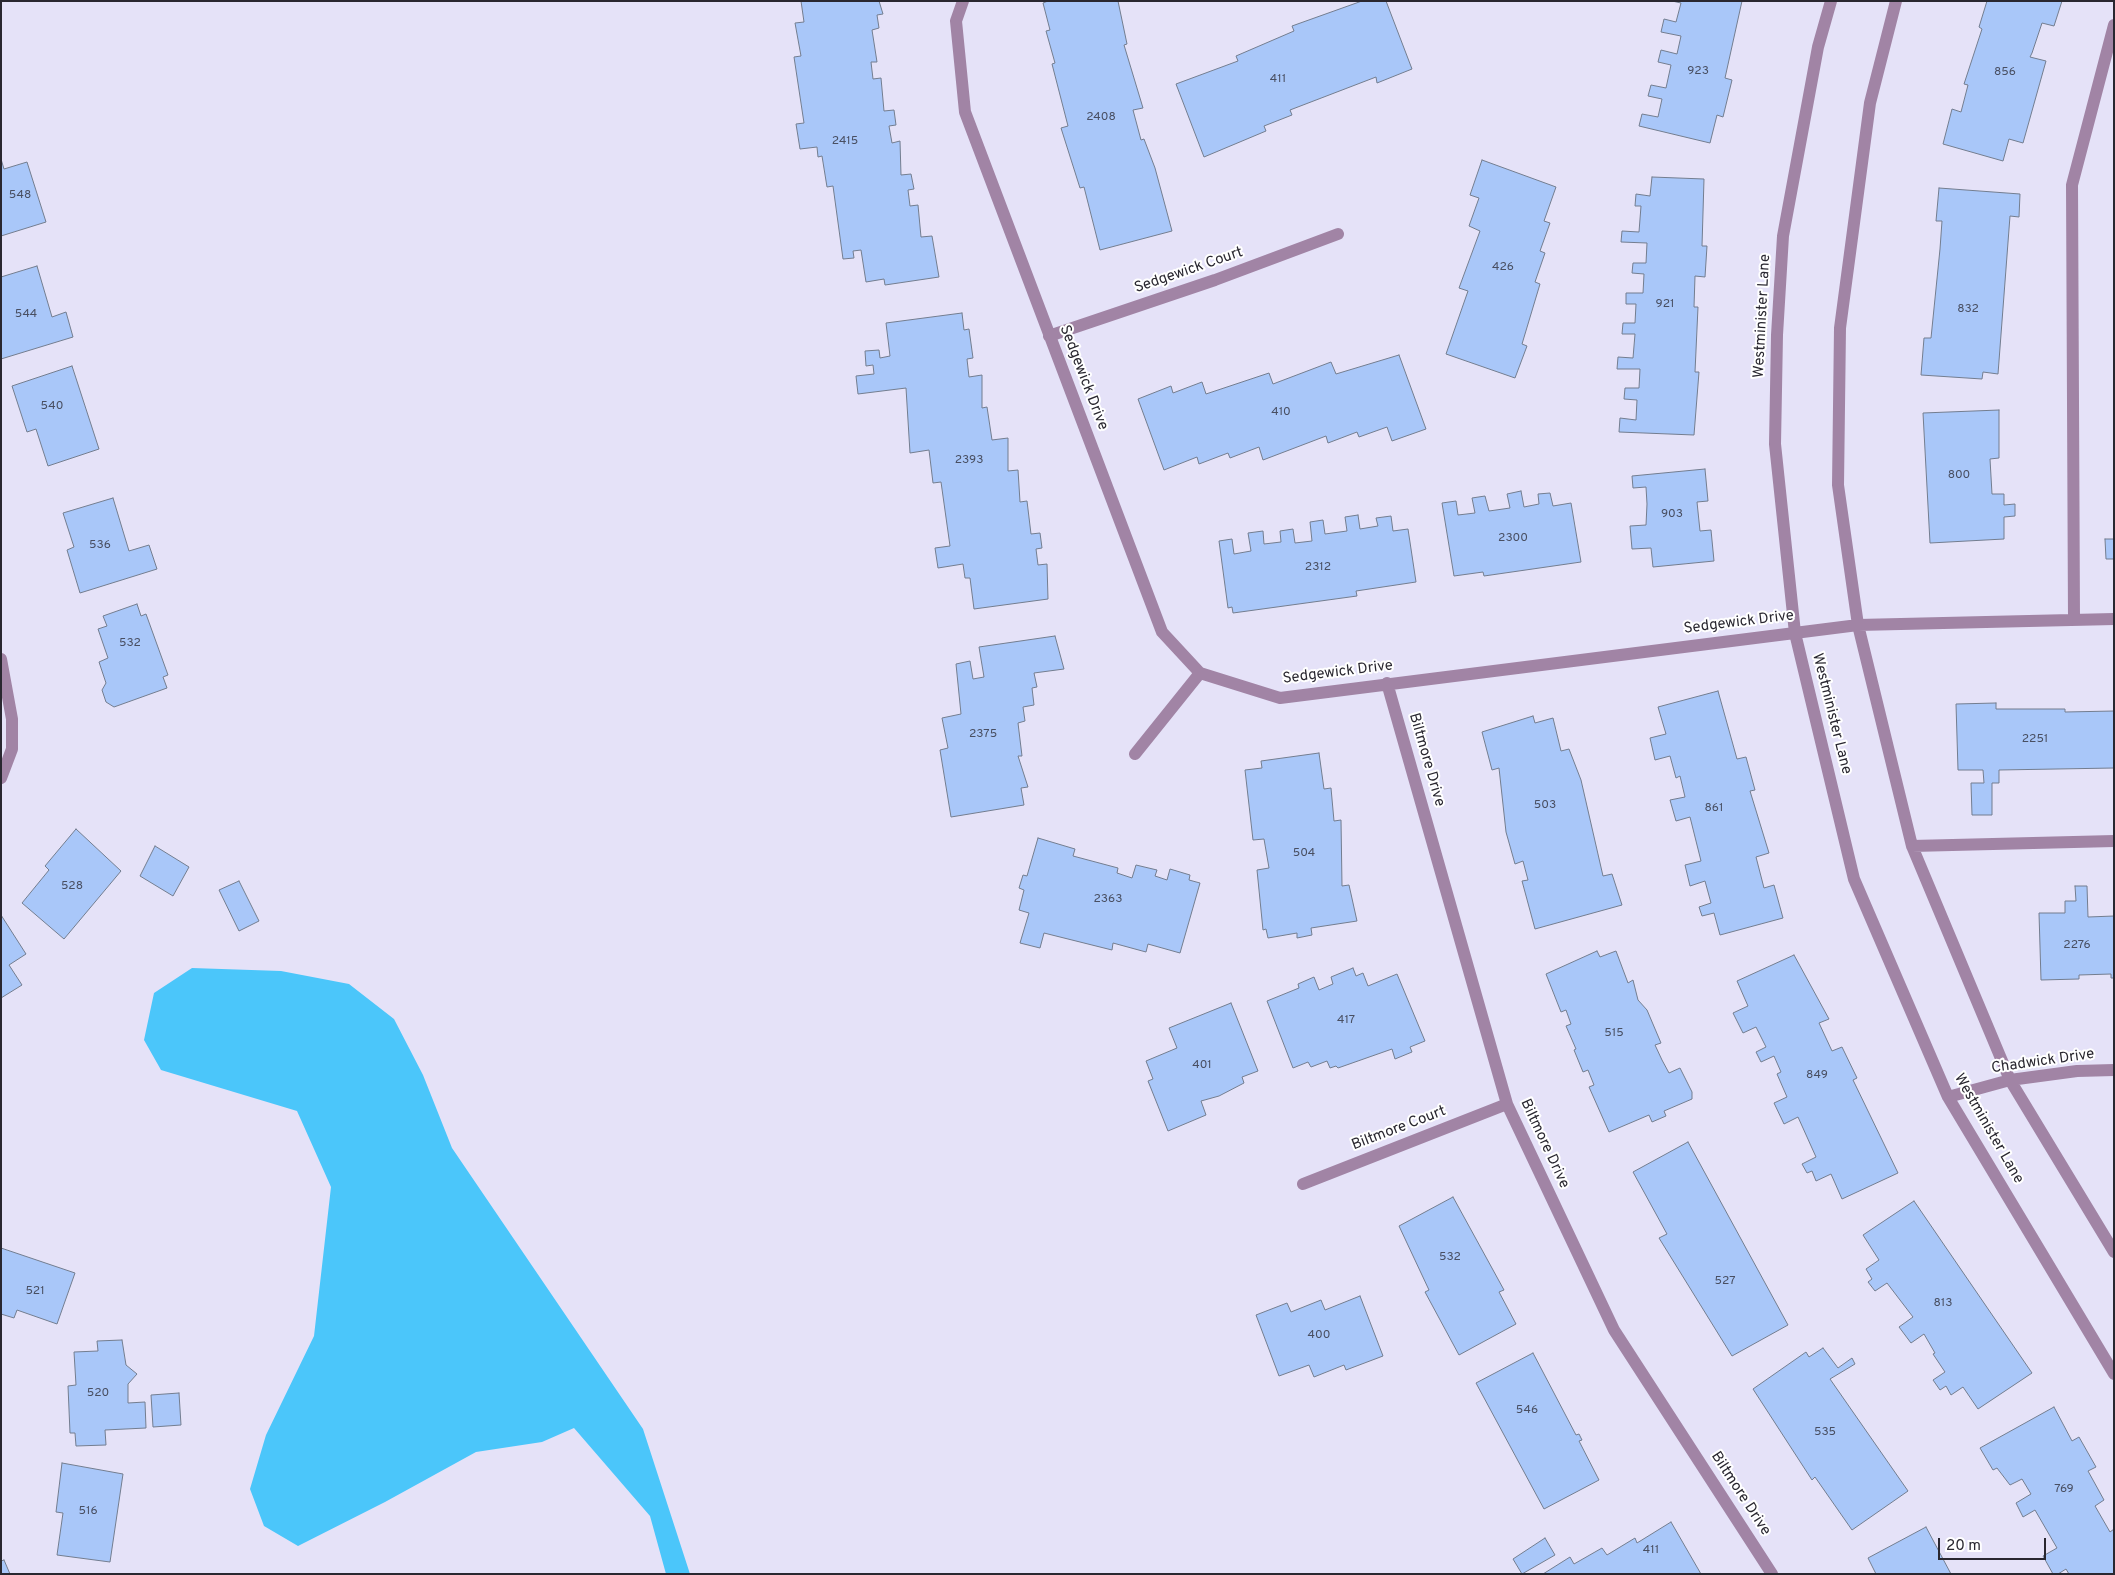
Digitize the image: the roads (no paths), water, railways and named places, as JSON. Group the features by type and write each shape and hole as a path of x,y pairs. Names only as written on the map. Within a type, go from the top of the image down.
{"street":[{"name":"Sedgewick Drive","path":"963,1 956,21 965,112 1162,632 1200,672 1280,698 1858,625 2114,619"},
{"name":"Westminister Lane","path":"1831,1 1818,47 1783,236 1777,335 1775,444 1794,633 1854,878 1948,1097 2114,1374"},
{"path":"1896,1 1870,103 1840,328 1838,484 1858,625 1912,846 2010,1080 2114,1252"},
{"path":"2074,620 2072,185 2114,26"},
{"name":"Sedgewick Court","path":"1050,336 1215,280 1338,234"},
{"path":"1,659 12,719 12,749 1,778"},
{"path":"1135,754 1200,672"},
{"name":"Biltmore Drive","path":"1387,683 1507,1104 1614,1330 1772,1574"},
{"path":"1912,846 2114,841"},
{"name":"Chadwick Drive","path":"1948,1097 2010,1080 2077,1071 2114,1070"},
{"name":"Biltmore Court","path":"1303,1184 1507,1104"}],"water":[{"path":"192,968 281,971 349,984 394,1019 423,1075 452,1148 643,1429 690,1574 666,1574 650,1516 574,1428 542,1442 476,1452 385,1502 298,1546 264,1526 250,1489 266,1435 314,1336 331,1187 297,1111 161,1070 144,1040 154,993"}]}
